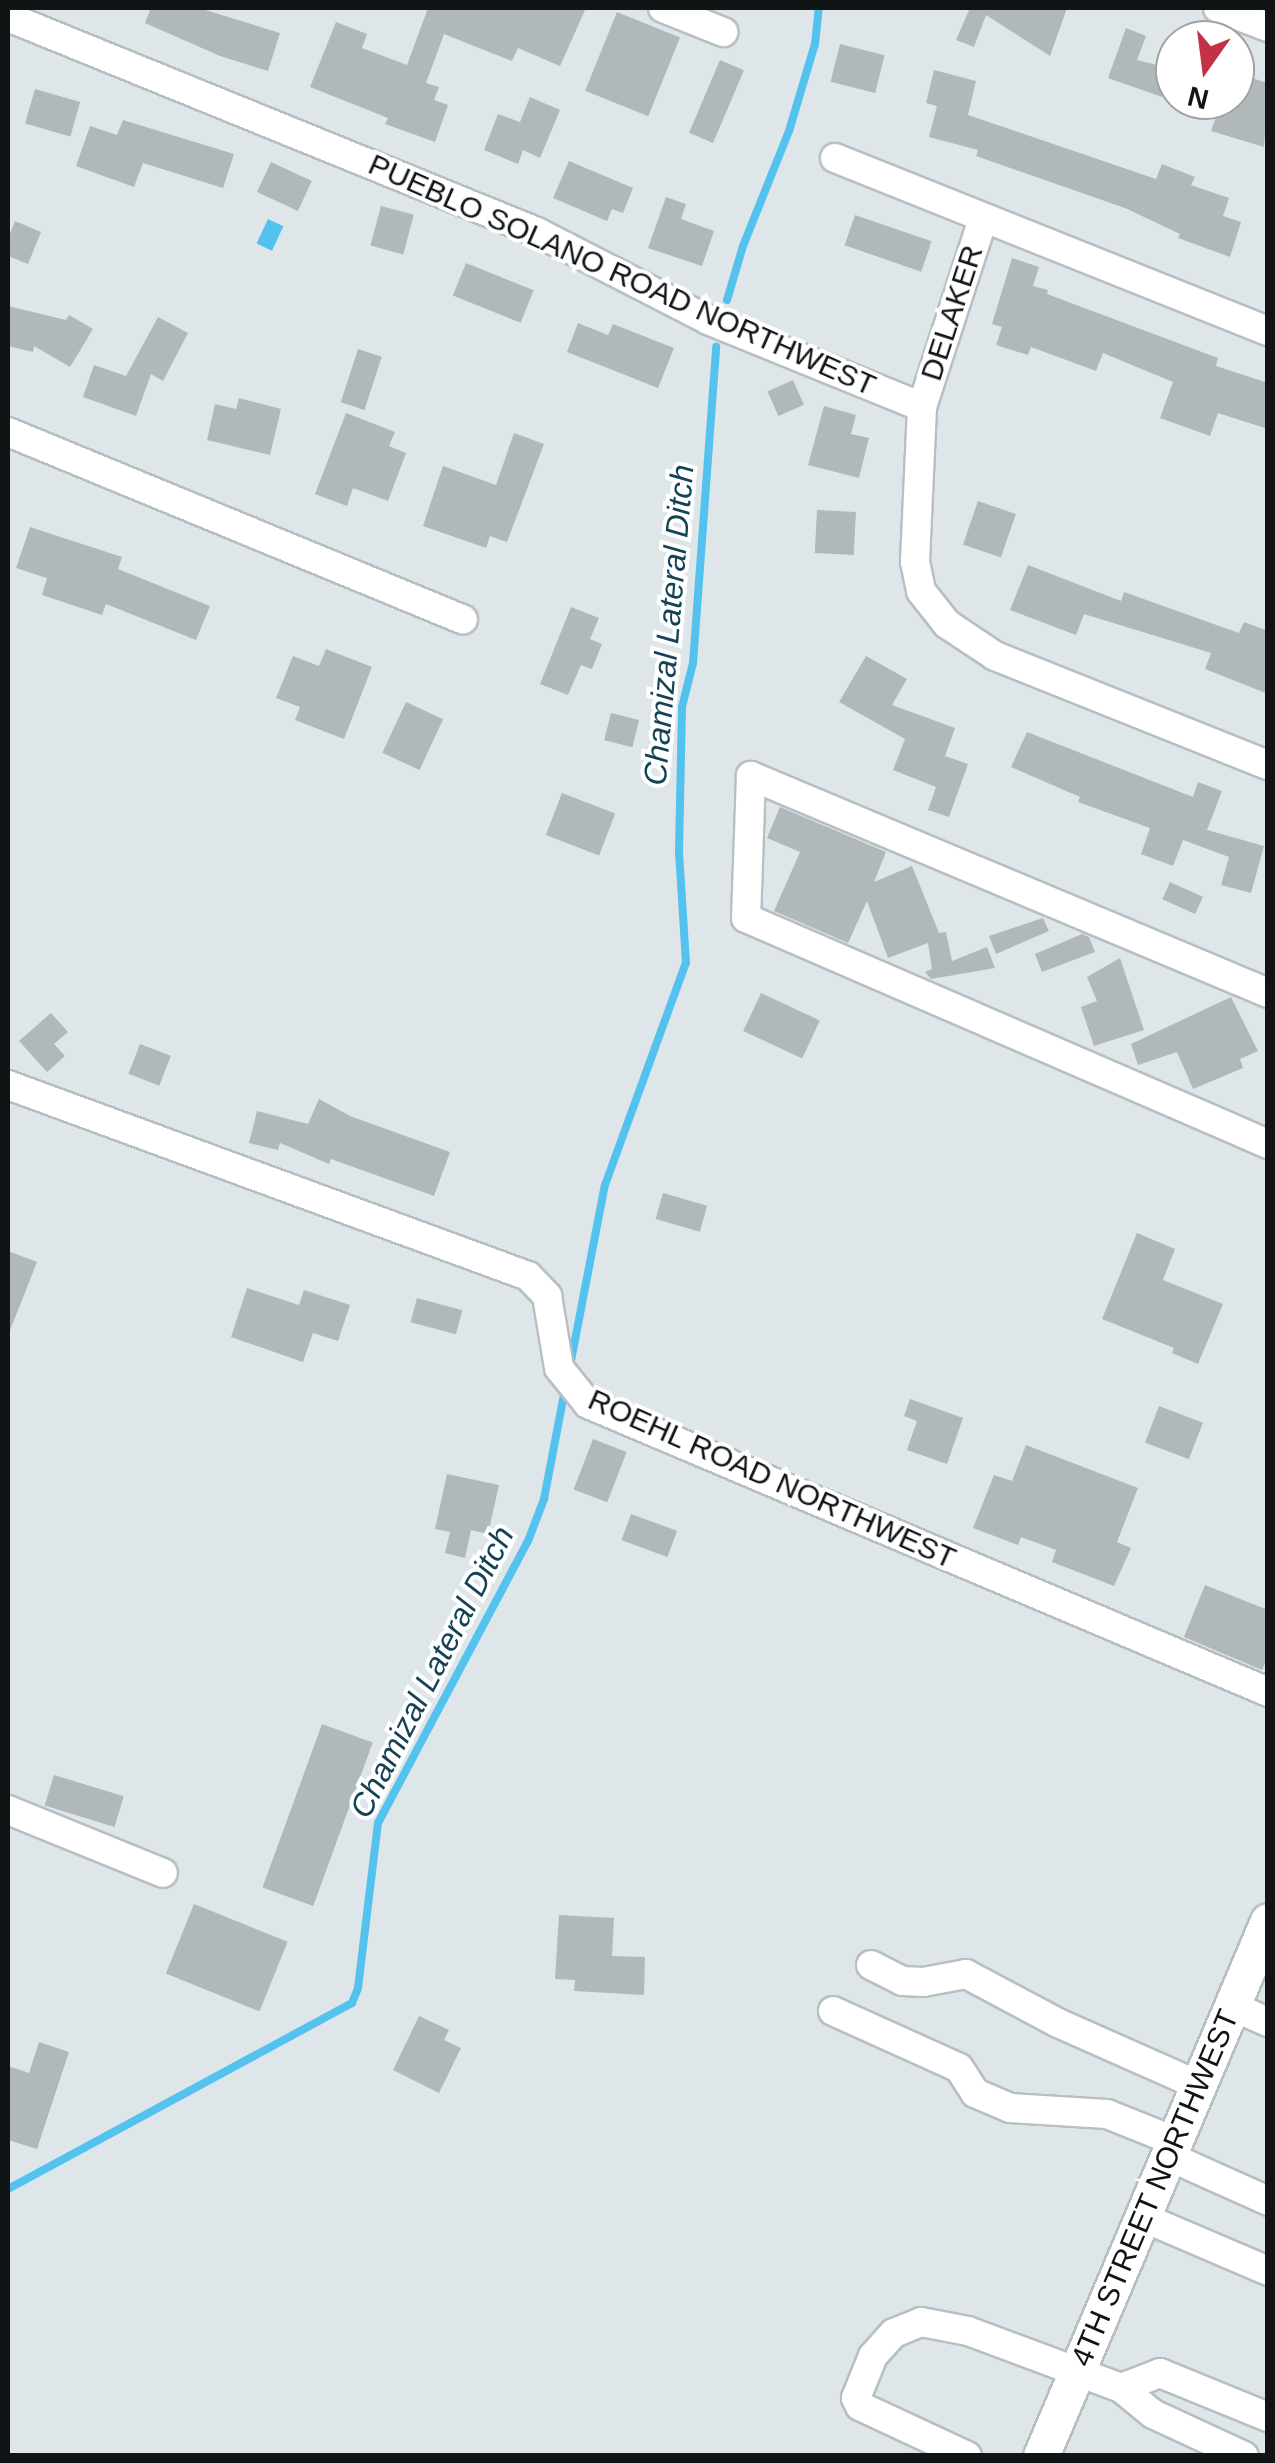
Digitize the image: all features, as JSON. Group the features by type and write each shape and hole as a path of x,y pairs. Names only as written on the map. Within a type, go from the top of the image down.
{"main road":[{"name":"4TH STREET NORTHWEST","path":"1041,2456 1268,1921"}],"street":[{"path":"663,8 722,32"},
{"path":"1218,8 1268,27"},
{"name":"PUEBLO SOLANO ROAD NORTHWEST","path":"8,18 537,232 708,320 922,408"},
{"path":"835,158 1268,331"},
{"name":"DELAKER","path":"922,408 983,219"},
{"path":"922,408 915,562 921,591 932,610 996,656 1268,766"},
{"path":"8,432 462,620"},
{"path":"1268,993 751,776 746,918 1268,1144"},
{"name":"ROEHL ROAD NORTHWEST","path":"8,1084 528,1276 548,1296 559,1368 588,1404 1268,1692"},
{"path":"8,1810 163,1874"},
{"path":"871,1966 902,1980 922,1982 966,1974 1094,2040 1198,2086"},
{"path":"1232,2006 1268,2022"},
{"path":"832,2011 959,2068 975,2093 1010,2108 1107,2114 1268,2201"},
{"path":"1142,2217 1268,2271"},
{"path":"967,2456 860,2406 859,2389 880,2343 920,2322 968,2331 1121,2388 1153,2414 1244,2456"},
{"path":"1121,2388 1160,2372 1268,2417"}],"water":[{"path":"268,219 283,226 272,251 257,243"}],"building":[{"path":"151,8 199,8 280,33 268,71 220,56 145,23"},
{"path":"428,8 586,8 560,66 518,48 512,61 444,34 426,83 439,87 434,100 448,105 435,142 385,124 388,118 310,87 336,22 367,34 362,48 407,65"},
{"path":"970,8 1067,8 1050,56 986,15 974,47 956,40"},
{"path":"617,12 680,37 648,116 585,91"},
{"path":"1126,28 1146,36 1137,60 1155,64 1155,95 1108,78"},
{"path":"840,44 885,55 875,93 831,82"},
{"path":"720,60 744,70 713,143 689,133"},
{"path":"934,70 976,81 968,115 1156,179 1162,164 1195,177 1191,185 1229,198 1223,216 1241,222 1230,257 1178,238 1180,234 1125,208 976,156 978,150 929,137 937,106 926,103"},
{"path":"1255,79 1268,83 1264,147 1211,131 1215,120 1255,120"},
{"path":"35,89 80,102 70,137 25,124"},
{"path":"530,97 560,110 540,158 523,150 518,164 484,150 498,114 520,122"},
{"path":"123,120 234,154 223,188 143,163 134,187 76,166 90,126 117,135"},
{"path":"569,161 633,188 623,213 612,209 607,221 553,198"},
{"path":"271,162 312,181 298,211 257,192"},
{"path":"666,197 686,204 681,219 714,231 702,266 648,248"},
{"path":"381,206 414,215 403,254 370,246"},
{"path":"855,215 932,241 921,272 845,245"},
{"path":"15,221 41,232 28,264 8,256 8,239"},
{"path":"1012,258 1039,267 1033,286 1048,290 1047,294 1218,358 1216,366 1268,383 1268,429 1218,413 1210,436 1160,418 1173,382 1103,353 1096,371 1031,347 1028,355 996,345 1002,327 992,324"},
{"path":"466,263 534,290 521,323 453,295"},
{"path":"8,306 66,320 69,315 93,329 70,367 34,346 33,352 8,346"},
{"path":"158,317 188,333 163,381 151,374 136,416 83,397 94,365 126,376"},
{"path":"578,323 608,335 613,324 674,348 658,388 567,352"},
{"path":"358,349 382,357 364,410 341,402"},
{"path":"793,380 804,405 778,416 767,391"},
{"path":"239,398 281,409 270,455 207,440 215,404 236,409"},
{"path":"824,406 856,415 851,434 869,438 859,478 808,465"},
{"path":"346,413 395,432 389,446 406,453 388,501 353,488 347,506 315,494"},
{"path":"514,433 544,444 507,542 490,536 486,548 423,526 443,466 496,485"},
{"path":"978,501 1016,514 1001,558 963,544"},
{"path":"817,510 856,512 854,555 815,553"},
{"path":"30,527 122,557 118,569 210,606 196,640 106,604 102,615 42,595 47,578 16,568"},
{"path":"1028,565 1121,601 1124,592 1239,633 1244,622 1268,631 1268,694 1205,669 1211,653 1084,614 1076,635 1010,610"},
{"path":"571,607 599,618 590,639 602,644 592,669 581,665 568,695 540,684"},
{"path":"326,649 372,667 344,739 295,720 300,707 276,698 293,656 319,666"},
{"path":"866,656 907,679 892,705 955,728 945,756 968,764 949,817 928,810 936,787 893,770 905,739 839,702"},
{"path":"406,702 443,719 419,770 382,753"},
{"path":"611,713 639,720 632,747 604,740"},
{"path":"1027,732 1193,797 1198,782 1222,791 1207,830 1264,846 1251,893 1221,885 1229,857 1183,840 1173,866 1141,854 1150,828 1078,802 1080,797 1011,767"},
{"path":"562,793 615,813 599,855 546,835"},
{"path":"780,807 886,852 874,882 912,866 939,933 946,932 952,961 987,947 995,968 931,979 925,972 932,969 928,943 888,958 867,901 848,943 774,911 800,852 767,838"},
{"path":"1170,882 1203,897 1195,914 1162,899"},
{"path":"1043,918 1049,931 996,954 989,936"},
{"path":"1082,934 1089,937 1095,952 1042,972 1035,954"},
{"path":"1120,958 1144,1030 1094,1046 1081,1007 1097,1001 1087,977"},
{"path":"761,993 820,1020 802,1059 743,1031"},
{"path":"1231,997 1258,1051 1240,1059 1243,1068 1193,1089 1177,1052 1138,1065 1131,1044"},
{"path":"51,1013 68,1032 54,1044 65,1056 47,1072 19,1041"},
{"path":"140,1044 171,1056 159,1086 129,1074"},
{"path":"319,1099 350,1116 450,1152 434,1196 331,1159 329,1164 280,1143 278,1150 249,1143 257,1111 308,1124"},
{"path":"663,1193 707,1206 700,1232 656,1219"},
{"path":"1137,1233 1175,1249 1163,1280 1223,1304 1198,1364 1172,1353 1174,1348 1102,1319"},
{"path":"8,1251 37,1262 9,1333 8,1333"},
{"path":"247,1288 299,1305 304,1290 350,1305 338,1341 313,1333 303,1362 231,1337"},
{"path":"417,1298 462,1310 456,1334 411,1322"},
{"path":"910,1399 963,1418 947,1464 907,1450 917,1421 904,1416"},
{"path":"1159,1406 1203,1423 1189,1459 1145,1442"},
{"path":"593,1439 627,1452 607,1502 574,1489"},
{"path":"1026,1445 1138,1488 1117,1542 1131,1548 1114,1586 1052,1562 1056,1550 1021,1537 1018,1545 973,1528 994,1475 1012,1481"},
{"path":"447,1474 499,1485 488,1534 471,1530 465,1558 445,1553 450,1532 435,1529"},
{"path":"631,1514 677,1531 667,1557 621,1540"},
{"path":"1205,1585 1268,1610 1268,1657 1262,1670 1184,1637"},
{"path":"322,1724 373,1742 313,1906 262,1888"},
{"path":"54,1775 124,1796 114,1827 45,1806"},
{"path":"194,1904 288,1942 260,2011 166,1974"},
{"path":"559,1915 614,1918 612,1956 645,1957 644,1995 574,1991 575,1980 555,1979"},
{"path":"419,2016 449,2030 444,2040 461,2048 439,2093 393,2070"},
{"path":"39,2042 69,2052 37,2149 8,2140 8,2066 29,2073"}],"waterway":[{"name":"Chamizal Lateral Ditch","path":"727,300 743,246 789,131 815,44 819,8"},
{"name":"Chamizal Lateral Ditch","path":"570,1366 605,1185 686,963 679,851 682,707 693,663 716,347"},
{"name":"Chamizal Lateral Ditch","path":"8,2189 352,2003 358,1988 378,1823 528,1541 544,1499 564,1394"}]}
